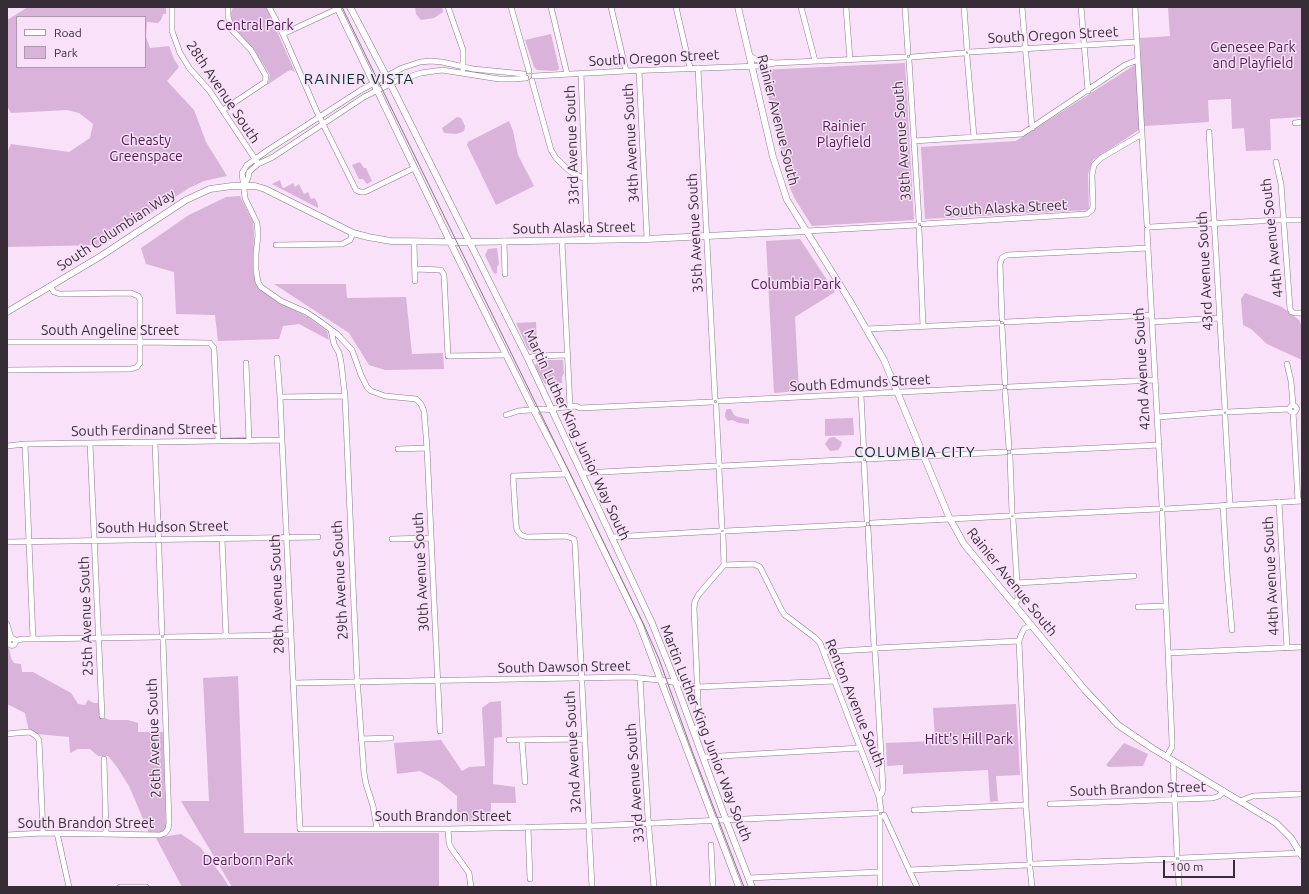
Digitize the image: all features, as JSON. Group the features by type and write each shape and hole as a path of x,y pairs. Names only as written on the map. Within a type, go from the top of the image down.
{"main road":[{"name":"Martin Luther King Junior Way South","path":"350,7 528,359 658,636 752,887"},
{"name":"Rainier Avenue South","path":"738,7 773,158 789,204 867,329 884,360 950,520 968,550 1085,690 1118,725 1127,732 1270,819 1291,838 1301,854"},
{"name":"Martin Luther King Junior Way South","path":"337,8 450,242 533,410 567,474 639,623 740,887"},
{"name":"South Alaska Street","path":"244,186 255,186 275,192 353,233 377,239 414,242 647,239 807,231"},
{"name":"South Columbian Way","path":"7,312 101,256 192,196 218,188 244,186"}],"street":[{"name":"28th Avenue South","path":"172,7 172,31 180,53 190,68 206,85 257,162"},
{"path":"270,7 320,117 355,186 360,192 367,191 414,168"},
{"path":"448,7 463,50 462,72"},
{"path":"511,7 526,74"},
{"name":"33rd Avenue South","path":"551,7 567,74"},
{"name":"34th Avenue South","path":"611,7 626,71"},
{"path":"676,7 690,68"},
{"path":"801,7 815,61"},
{"path":"846,7 850,60"},
{"name":"38th Avenue South","path":"905,7 919,225 923,326"},
{"path":"964,7 974,137"},
{"path":"1022,7 1032,128"},
{"path":"1081,7 1088,91"},
{"name":"42nd Avenue South","path":"1135,7 1162,509 1172,744 1167,756"},
{"path":"223,110 264,82 266,78 266,75 255,56 232,30 226,8"},
{"path":"283,34 337,8"},
{"name":"South Oregon Street","path":"533,78 581,73 752,66 775,63 908,57 1137,42"},
{"name":"South Oregon Street","path":"750,56 758,60 775,63"},
{"path":"914,141 1022,134 1125,66 1138,60"},
{"path":"331,330 306,312 281,301 268,293 258,282 256,270 258,235 257,223 244,198 244,186 249,172 257,162 361,90 402,68 425,62 442,62 473,69 526,74 533,78 551,150 556,158 567,169 585,179"},
{"name":"35th Avenue South","path":"698,68 724,565"},
{"path":"257,162 272,157 364,97 390,84 421,73 442,70 499,79 514,79 526,74"},
{"name":"34th Avenue South","path":"639,70 647,239"},
{"name":"33rd Avenue South","path":"581,73 587,240"},
{"path":"1295,123 1302,122"},
{"name":"43rd Avenue South","path":"1209,132 1230,505"},
{"name":"South Alaska Street","path":"807,231 1084,215 1090,212 1093,207 1094,164 1101,158 1142,134"},
{"name":"44th Avenue South","path":"1276,162 1281,184 1290,309 1292,312 1302,313"},
{"path":"1148,227 1302,220"},
{"path":"276,245 342,244 350,240 353,233"},
{"path":"504,241 505,274"},
{"path":"562,241 570,406"},
{"path":"414,242 415,280"},
{"path":"1014,605 1018,599 1005,387 1000,264 1002,258 1007,255 1148,248"},
{"path":"415,269 439,269 444,275 448,356 506,355"},
{"path":"7,370 131,368 138,365 140,360 140,299 138,296 131,293 60,294 54,292 50,286"},
{"path":"867,329 1151,316"},
{"path":"1152,322 1220,318"},
{"name":"29th Avenue South","path":"331,330 334,344 339,353 341,362 345,396 350,535 361,739 366,784 373,806 377,828"},
{"name":"30th Avenue South","path":"331,330 337,334 352,350 367,387 375,393 385,396 416,399 421,404 424,411 440,731"},
{"name":"South Angeline Street","path":"7,342 207,342 212,344 214,348 218,441"},
{"path":"528,359 534,356 568,355"},
{"name":"28th Avenue South","path":"277,358 287,537 300,829"},
{"path":"246,363 249,441"},
{"path":"611,537 1300,501 1295,408 1287,364"},
{"name":"South Edmunds Street","path":"506,415 518,411 533,410 558,411 577,410 580,408 1155,380"},
{"path":"861,395 874,649 883,788 879,797"},
{"path":"280,397 345,396"},
{"name":"South Edmunds Street","path":"552,410 570,406 580,408"},
{"path":"1158,417 1295,408"},
{"name":"South Ferdinand Street","path":"7,446 25,444 282,440"},
{"name":"26th Avenue South","path":"155,442 169,823 168,829 165,833"},
{"name":"25th Avenue South","path":"90,443 102,716"},
{"path":"25,444 33,638"},
{"path":"582,473 1159,445"},
{"path":"398,449 427,448"},
{"name":"32nd Avenue South","path":"567,474 513,476 517,530 521,535 566,536 574,539 575,544 592,887"},
{"name":"44th Avenue South","path":"1279,502 1287,648"},
{"path":"1223,505 1232,630"},
{"name":"South Hudson Street","path":"7,542 318,537"},
{"path":"222,538 226,636"},
{"path":"392,539 431,538"},
{"name":"Renton Avenue South","path":"724,565 754,564 760,567 785,616 818,640 824,652 879,797 881,814 888,820 898,847 917,887"},
{"path":"693,730 699,726 694,608 695,601 709,581 724,565"},
{"path":"1017,583 1134,576"},
{"path":"1138,607 1166,606"},
{"path":"7,624 10,641 33,638 291,635"},
{"path":"1031,625 1024,630 1019,641 1025,805 1032,887"},
{"path":"824,652 1019,641"},
{"path":"1168,654 1302,647"},
{"name":"South Dawson Street","path":"293,683 438,682 632,677 661,680 697,687 835,681"},
{"name":"33rd Avenue South","path":"640,678 648,818 654,887"},
{"path":"7,734 30,732 39,740 43,833"},
{"path":"361,739 391,738"},
{"path":"509,740 584,739"},
{"path":"522,740 525,782"},
{"path":"703,757 860,748"},
{"path":"104,759 106,833"},
{"path":"1173,760 1179,887"},
{"name":"South Brandon Street","path":"1050,804 1213,798 1224,791"},
{"path":"1240,800 1253,796 1302,794"},
{"path":"914,810 1025,805"},
{"path":"880,887 879,872 881,814"},
{"name":"South Brandon Street","path":"300,829 448,829 589,826 881,814"},
{"path":"528,827 530,879"},
{"path":"448,829 449,843 469,873 471,887"},
{"name":"South Brandon Street","path":"7,835 43,833 106,833 160,835 165,833"},
{"path":"57,833 69,887"},
{"path":"711,844 713,887"},
{"path":"909,870 1301,854"},
{"path":"749,878 879,872"},
{"path":"120,887 146,887"}],"green space":[{"name":"Cheasty Greenspace","path":"28,7 166,7 166,14 163,14 158,23 147,22 146,37 150,48 169,46 179,67 167,81 194,110 206,142 227,176 204,181 189,188 102,245 7,247 7,153 11,144 69,152 90,138 93,124 79,113 67,110 11,113 7,106 7,20"},
{"name":"Central Park","path":"233,7 266,7 295,72 291,70 288,71 267,85 270,75 253,48 241,38 232,25 231,13"},
{"path":"415,7 442,7 443,12 434,18 421,20 416,14"},
{"name":"Genesee Park and Playfield","path":"1168,7 1302,7 1302,117 1270,119 1271,150 1246,151 1244,128 1232,129 1231,99 1208,100 1209,122 1145,126 1093,160 1088,174 1089,210 925,219 921,147 1016,141 1141,61 1140,38 1170,36"},
{"path":"551,34 559,68 558,70 554,71 537,70 534,67 525,40"},
{"name":"Rainier Playfield","path":"905,63 914,220 812,226 790,188 762,70"},
{"path":"457,117 461,118 465,126 464,131 457,134 444,133 442,128"},
{"path":"509,121 513,131 518,155 534,186 496,205 467,145 468,142"},
{"path":"360,162 364,168 366,168 372,181 367,184 363,179 359,179 352,165"},
{"path":"280,180 282,187 284,188 293,183 295,187 299,184 304,194 308,192 311,199 315,198 318,208 272,184"},
{"path":"240,196 253,222 253,273 258,287 270,297 308,317 327,331 329,340 299,324 283,326 279,339 218,341 215,315 176,314 174,272 146,264 141,248 189,215 226,197"},
{"name":"Columbia Park","path":"800,239 835,292 795,317 799,391 774,393 766,241"},
{"path":"497,248 499,264 497,267 497,273 495,274 485,255 488,249"},
{"path":"274,284 346,284 347,298 406,297 412,354 443,353 444,369 385,370 369,365 349,333"},
{"path":"1245,293 1282,307 1299,320 1302,327 1302,360 1267,344 1251,329 1243,325 1241,299"},
{"path":"536,322 537,350 530,351 516,323"},
{"path":"540,360 563,360 564,373 562,383 545,384 535,365"},
{"path":"727,409 731,409 734,415 738,417 749,419 749,424 739,423 732,420 728,421 725,417"},
{"path":"853,418 854,435 825,436 825,419"},
{"path":"834,437 842,442 841,446 838,450 830,451 825,444 829,438"},
{"path":"9,648 11,658 14,663 21,664 22,672 33,672 71,693 78,704 85,705 88,700 98,703 100,716 110,720 128,720 138,723 138,732 163,732 166,829 163,832 160,834 149,833 129,786 108,756 98,756 90,749 78,749 70,753 69,737 37,734 29,731 25,713 7,704 7,649"},
{"name":"Dearborn Park","path":"238,676 244,833 439,833 439,887 232,887 181,801 209,801 203,678"},
{"path":"501,701 502,737 494,738 493,784 515,787 516,803 491,803 491,821 457,822 457,796 440,782 420,771 397,774 394,743 441,740 462,771 469,767 485,766 482,708 490,702"},
{"name":"Hitt's Hill Park","path":"1016,704 1020,775 996,776 998,801 990,802 988,770 903,774 903,765 887,766 886,743 935,741 933,708"},
{"path":"1124,743 1148,754 1143,766 1109,767 1106,765"},
{"path":"181,834 200,847 229,887 182,887 156,838"}],"tram line":[{"path":"342,7 644,625 659,659 692,751 744,887"}],"district":[{"name":"RAINIER VISTA","path":"359,79"},
{"name":"COLUMBIA CITY","path":"915,452"}]}
